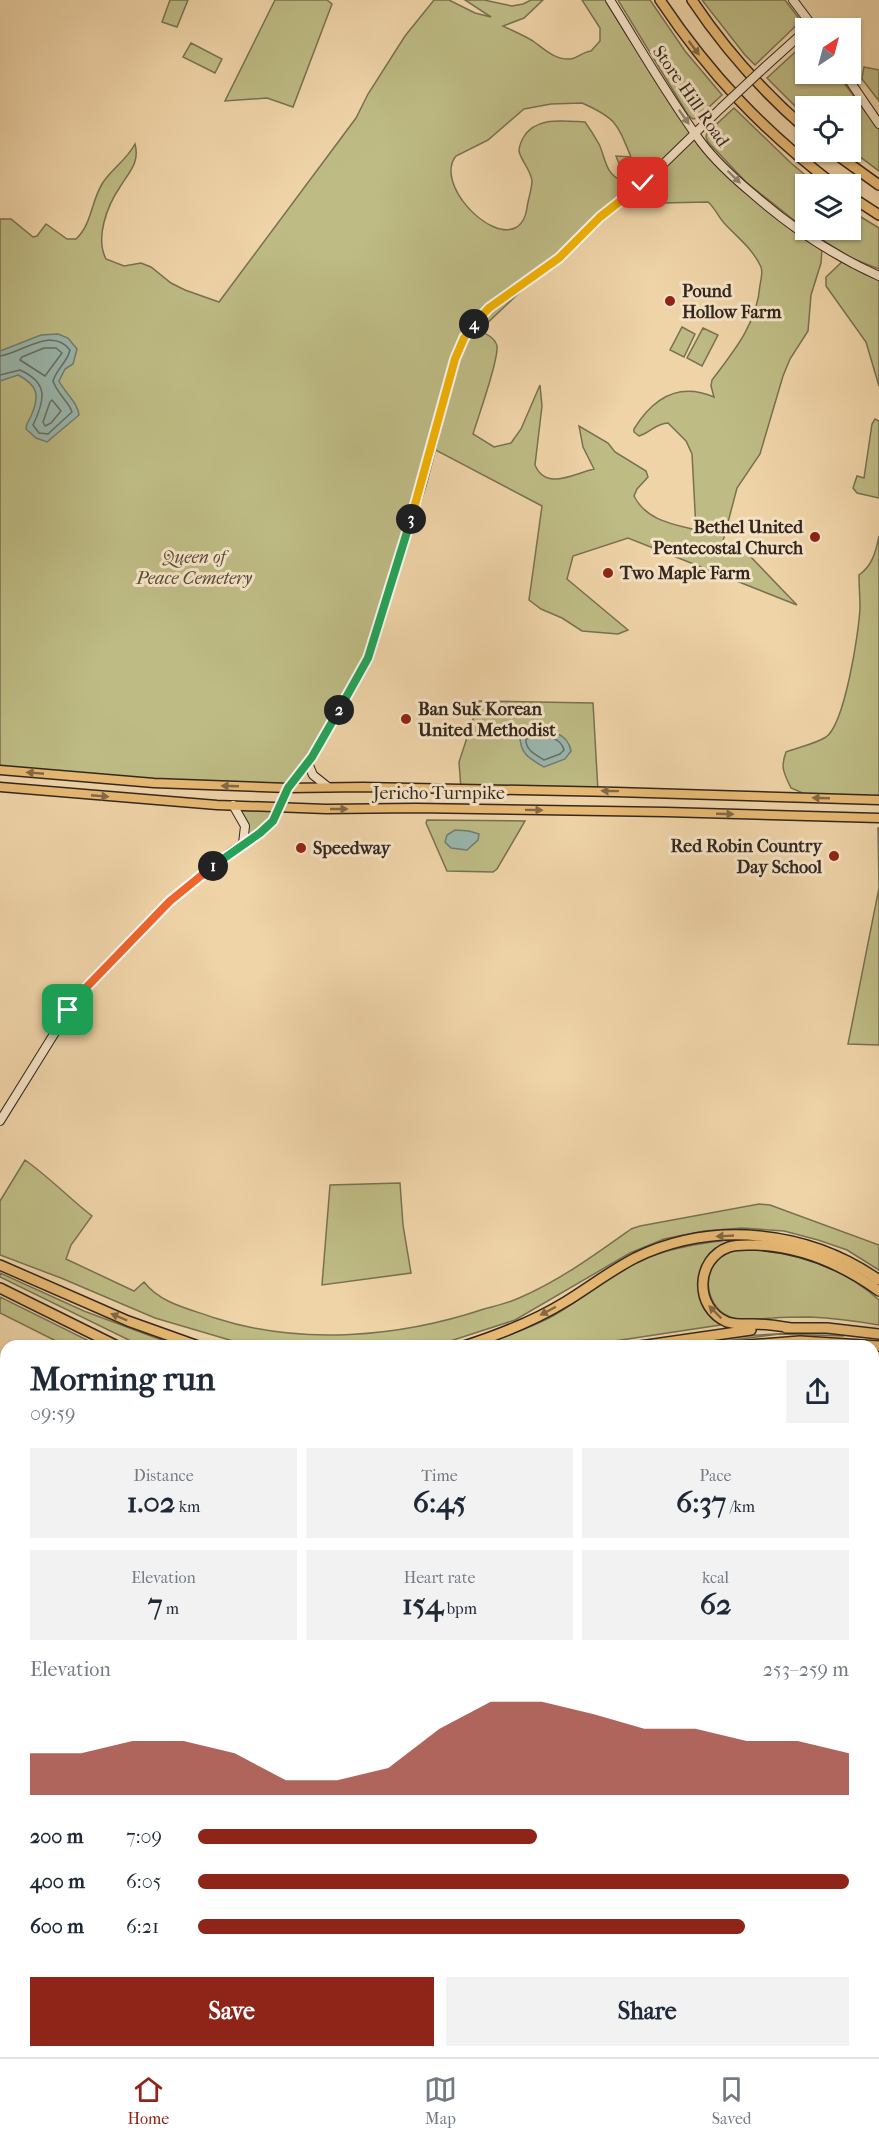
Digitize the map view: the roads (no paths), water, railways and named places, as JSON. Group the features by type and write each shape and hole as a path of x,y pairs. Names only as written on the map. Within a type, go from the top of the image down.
{"highway":[{"path":"660,0 706,63 736,99 767,129 821,174"},
{"path":"692,0 727,48 756,82 795,119"},
{"path":"847,162 879,185"},
{"path":"861,203 879,215"},
{"path":"480,1340 539,1316 636,1258 662,1247 699,1238 743,1235 787,1240 837,1256 879,1280"},
{"path":"879,1291 851,1273 807,1254 776,1247 748,1245 733,1246 721,1251 709,1262 702,1286 706,1301 715,1314 739,1325 840,1329 879,1334"},
{"path":"0,1265 128,1321 181,1340"},
{"path":"0,1288 105,1340"},
{"path":"680,1340 791,1328"}],"main road":[{"name":"Jericho Turnpike","path":"0,770 154,783 288,788 637,792 879,800"},
{"name":"Jericho Turnpike","path":"0,787 233,806 879,818"}],"street":[{"name":"Store Hill Road","path":"610,0 673,102 703,144 732,176 781,218 822,247 879,276"},
{"path":"793,0 803,18"},
{"path":"0,1121 77,997 170,901 273,821 288,788 308,763 368,658 422,484 455,359 464,338 482,315 559,258 600,217 643,183 795,40"},
{"path":"852,84 879,124"},
{"path":"308,763 313,775 328,787"},
{"path":"233,806 245,826 243,844"}],"water":[{"path":"58,334 68,338 77,349 73,364 65,369 59,381 76,406 79,415 47,442 36,438 26,429 36,403 35,392 30,383 18,375 0,381 0,351 41,335"},
{"path":"530,731 561,735 569,744 571,751 565,759 544,767 529,758 521,745 520,733"},
{"path":"455,830 479,834 478,840 467,850 451,848 445,842 447,835"}],"place":[{"name":"Pound Hollow Farm","path":"670,301"},
{"name":"Bethel United Pentecostal Church","path":"815,537"},
{"name":"Two Maple Farm","path":"608,573"},
{"name":"Ban Suk Korean United Methodist","path":"406,719"},
{"name":"Speedway","path":"301,848"},
{"name":"Red Robin Country Day School","path":"834,856"}],"park label":[{"name":"Queen of Peace Cemetery","path":"194,567"}]}
